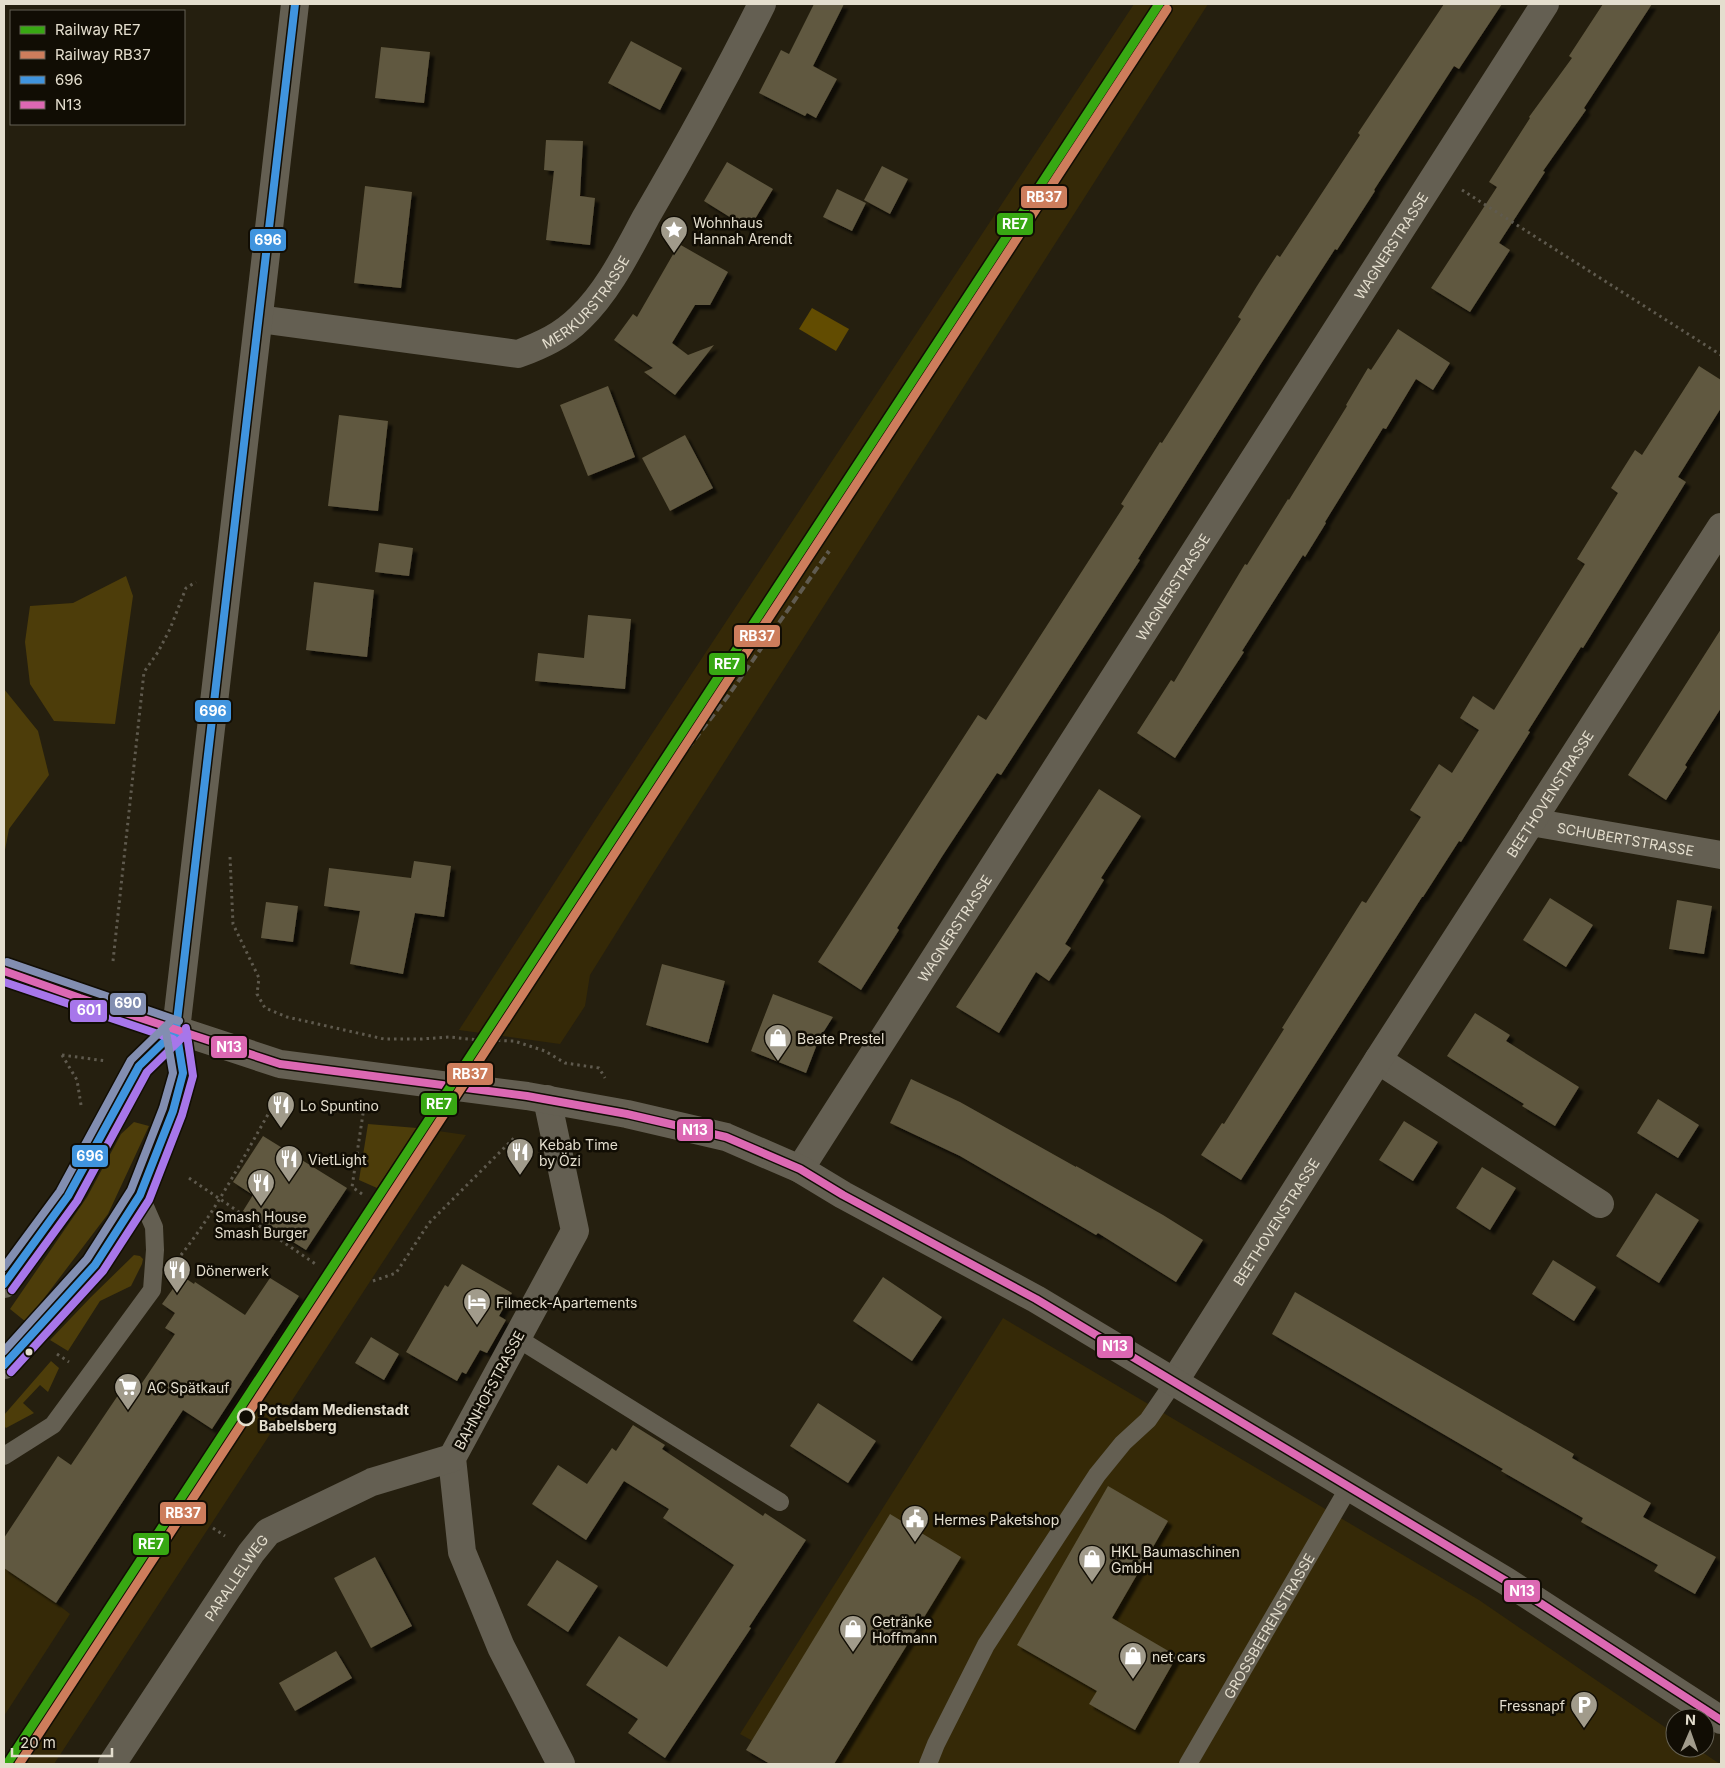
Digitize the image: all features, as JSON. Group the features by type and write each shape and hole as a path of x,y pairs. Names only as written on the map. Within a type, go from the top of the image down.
{"street":[{"path":"4,1365 95,1265 140,1195 173,1111 183,1073 176,1030 295,4"},
{"name":"MERKURSTRASSE","path":"258,319 518,354 547,343 559,336 581,317 607,286 670,176 762,4"},
{"name":"WAGNERSTRASSE","path":"800,1169 1545,4"},
{"name":"BEETHOVENSTRASSE","path":"1174,1382 1378,1060 1721,527"},
{"name":"SCHUBERTSTRASSE","path":"1531,822 1721,855"},
{"path":"4,971 280,1064 546,1099 627,1114 726,1137 800,1169 843,1195 1036,1299 1506,1581 1721,1720"},
{"path":"4,1284 68,1196 139,1066 176,1030"},
{"path":"1378,1060 1600,1204"},
{"name":"BAHNHOFSTRASSE","path":"546,1099 575,1231 452,1458 462,1552 501,1647 561,1764"},
{"name":"PARALLELWEG","path":"112,1764 251,1553 268,1532 372,1482 452,1458"}],"lane":[{"path":"4,1456 54,1425 152,1290 155,1250 154,1227 140,1195"},
{"path":"516,1338 780,1502"},
{"path":"928,1764 936,1744 986,1645 1097,1476 1123,1443 1148,1420 1174,1382"},
{"name":"GROSSBEERENSTRASSE","path":"1188,1764 1349,1487"}],"path":[{"path":"1436,174 1721,355"},
{"path":"113,961 144,672 158,652 170,629 186,588 230,561"},
{"path":"229,850 233,924 259,978 257,994 265,1008 287,1017 384,1039 449,1037 514,1041 545,1051 566,1062 599,1068"},
{"path":"62,1055 77,1080 82,1103 78,1112"},
{"path":"152,1290 195,1237 278,1097"},
{"path":"362,1194 352,1187 364,1104"},
{"path":"373,1281 396,1273 429,1223 514,1138"},
{"path":"189,1178 317,1265"}],"shaded area":[{"path":"1134,4 1208,4 651,877 590,975 585,1006 560,1044 459,1030 595,820"},
{"path":"812,308 849,329 836,351 799,329"},
{"path":"126,576 133,596 115,724 54,721 30,684 25,642 30,606 73,603"},
{"path":"4,689 38,731 49,775 9,829 4,855"},
{"path":"134,1122 149,1126 108,1214 26,1322 10,1309 87,1197 121,1134"},
{"path":"368,1124 417,1128 377,1188 359,1180"},
{"path":"417,1128 466,1135 54,1764 4,1764 4,1759"},
{"path":"134,1255 140,1256 143,1259 131,1286 100,1301 68,1351 50,1340 91,1297"},
{"path":"1003,1318 1479,1600 1665,1727 1665,1758 1711,1758 1720,1764 794,1764 740,1734"},
{"path":"51,1361 59,1368 48,1392 40,1385 23,1403 34,1413 6,1428 4,1426 4,1415"},
{"path":"4,1568 70,1614 4,1716"}],"building":[{"path":"814,4 844,4 813,66 837,79 816,118 807,113 805,116 759,93 781,50 789,54"},
{"path":"1444,4 1502,4 1459,69 1454,66 1337,250 1335,249 1138,559 1140,560 1001,775 997,773 943,855 861,990 818,962 978,715 986,720 1124,506 1121,504 1160,442 1162,443 1241,319 1238,317 1257,286 1277,255 1280,257 1360,135 1358,133"},
{"path":"1603,4 1652,4 1584,108 1586,110 1543,171 1545,172 1499,243 1510,250 1470,312 1431,288 1497,187 1489,182 1529,117 1572,58 1569,56"},
{"path":"631,41 682,68 660,110 608,83"},
{"path":"381,47 430,52 424,103 375,98"},
{"path":"546,140 583,141 580,196 595,198 590,245 546,240 554,171 544,170"},
{"path":"727,162 773,189 749,229 704,201"},
{"path":"882,166 908,179 890,214 864,200"},
{"path":"365,186 412,192 401,288 354,283"},
{"path":"837,189 866,203 852,231 823,217"},
{"path":"679,244 728,272 710,305 695,305 672,343 688,355 714,345 675,395 644,372 653,368 614,340 633,314 637,317"},
{"path":"1398,329 1450,363 1433,390 1416,379 1386,429 1383,428 1305,557 1303,555 1242,651 1244,652 1175,758 1137,733 1171,680 1174,682 1245,564 1247,565 1289,500 1368,368 1371,370"},
{"path":"1699,366 1721,380 1721,408 1678,477 1686,482 1583,648 1581,647 1528,731 1530,732 1461,842 1459,841 1422,897 1241,1180 1201,1155 1222,1123 1224,1124 1362,901 1366,903 1421,817 1410,810 1439,764 1452,773 1479,730 1460,718 1473,696 1494,710 1585,564 1577,559 1618,493 1611,488 1635,450 1642,455"},
{"path":"608,386 635,457 588,476 560,405"},
{"path":"339,415 388,421 378,511 328,506"},
{"path":"685,435 713,488 670,511 642,458"},
{"path":"379,543 413,548 409,576 375,572"},
{"path":"314,582 374,590 367,657 306,650"},
{"path":"588,615 631,619 625,689 535,681 538,653 584,658"},
{"path":"1721,629 1721,708 1685,765 1687,767 1666,800 1628,775"},
{"path":"1099,789 1141,816 1101,878 1104,880 1065,944 1071,948 1049,981 1036,972 999,1033 956,1007"},
{"path":"414,861 451,866 444,917 415,913 403,974 350,964 360,911 324,906 329,868 411,878"},
{"path":"1550,898 1593,925 1566,967 1523,940"},
{"path":"1677,900 1712,906 1704,954 1669,949"},
{"path":"266,902 298,906 293,942 261,938"},
{"path":"662,964 725,981 708,1043 646,1025"},
{"path":"773,994 833,1017 819,1039 806,1073 751,1051"},
{"path":"1475,1013 1510,1035 1506,1041 1579,1087 1555,1126 1522,1106 1524,1104 1447,1056"},
{"path":"911,1079 960,1102 1163,1215 1203,1240 1176,1282 1098,1233 1096,1235 960,1156 890,1123"},
{"path":"1658,1099 1699,1125 1678,1158 1637,1133"},
{"path":"1404,1121 1438,1142 1413,1181 1379,1160"},
{"path":"263,1136 347,1188 306,1250 243,1211 253,1195 233,1182"},
{"path":"1482,1167 1516,1188 1490,1230 1456,1208"},
{"path":"1656,1193 1699,1220 1659,1283 1616,1256"},
{"path":"1553,1260 1596,1287 1574,1321 1532,1294"},
{"path":"462,1264 512,1293 499,1316 506,1320 487,1353 480,1350 466,1374 462,1372 457,1381 406,1352 445,1285 448,1287"},
{"path":"182,1276 194,1284 195,1282 245,1315 270,1278 299,1296 212,1429 183,1410 56,1603 4,1568 4,1538 58,1456 71,1465 131,1376 142,1383 175,1334 165,1328 175,1313 162,1304"},
{"path":"883,1277 942,1317 912,1361 853,1321"},
{"path":"1295,1292 1574,1454 1572,1458 1651,1503 1643,1517 1716,1557 1695,1594 1654,1571 1658,1565 1581,1522 1583,1518 1272,1334"},
{"path":"371,1337 399,1354 384,1380 355,1363"},
{"path":"818,1403 876,1441 848,1483 790,1446"},
{"path":"633,1425 665,1445 662,1449 763,1516 765,1513 806,1540 749,1627 751,1628 665,1758 628,1733 638,1719 586,1685 619,1636 667,1667 734,1565 663,1518 669,1509 624,1481 586,1540 532,1504 558,1465 587,1484 612,1448 616,1451"},
{"name":"HKL Baumaschinen GmbH","path":"1108,1486 1168,1521 1112,1618 1177,1656 1135,1730 1089,1704 1097,1691 1017,1645"},
{"name":"Getränke Hoffmann","path":"890,1514 961,1557 834,1764 770,1764 746,1750"},
{"path":"375,1557 412,1626 371,1648 334,1578"},
{"path":"557,1560 598,1586 568,1632 527,1605"},
{"path":"336,1651 352,1678 295,1711 279,1683"}],"railway":[{"path":"525,972 643,807 728,696 829,551"}],"rail line":[{"name":"RE7","path":"7,1764 1159,4"},
{"name":"RB37","path":"19,1764 1167,9"}],"transit line":[{"name":"696","path":"4,1365 95,1265 140,1195 173,1111 183,1073 176,1030 295,4"},
{"name":"690","path":"7,962 179,1021"},
{"name":"N13","path":"4,971 280,1064 527,1096 627,1114 726,1137 800,1169 843,1195 1036,1299 1506,1581 1721,1720"},
{"name":"601","path":"4,982 173,1039"},
{"name":"690","path":"4,1267 60,1191 131,1060 169,1023"},
{"name":"601","path":"11,1372 103,1271 149,1200 182,1115 193,1076 186,1028"},
{"name":"696","path":"4,1284 68,1196 139,1066 176,1030"},
{"name":"690","path":"4,1351 87,1259 131,1190 163,1108 173,1073 166,1032"},
{"name":"601","path":"12,1290 77,1201 147,1072 183,1037"}],"place":[{"name":"Wohnhaus Hannah Arendt","path":"674,254"},
{"name":"Beate Prestel","path":"778,1062"},
{"name":"Lo Spuntino","path":"281,1129"},
{"name":"Kebab Time by Özi","path":"520,1176"},
{"name":"VietLight","path":"289,1183"},
{"name":"Smash House Smash Burger","path":"261,1207"},
{"name":"Dönerwerk","path":"177,1294"},
{"name":"Filmeck-Apartements","path":"477,1326"},
{"name":"AC Spätkauf","path":"128,1411"},
{"name":"Potsdam Medienstadt Babelsberg","path":"246,1417"},
{"name":"Hermes Paketshop","path":"915,1543"},
{"name":"HKL Baumaschinen GmbH","path":"1092,1583"},
{"name":"Getränke Hoffmann","path":"853,1653"},
{"name":"net cars","path":"1133,1680"},
{"name":"Fressnapf","path":"1584,1729"}]}
